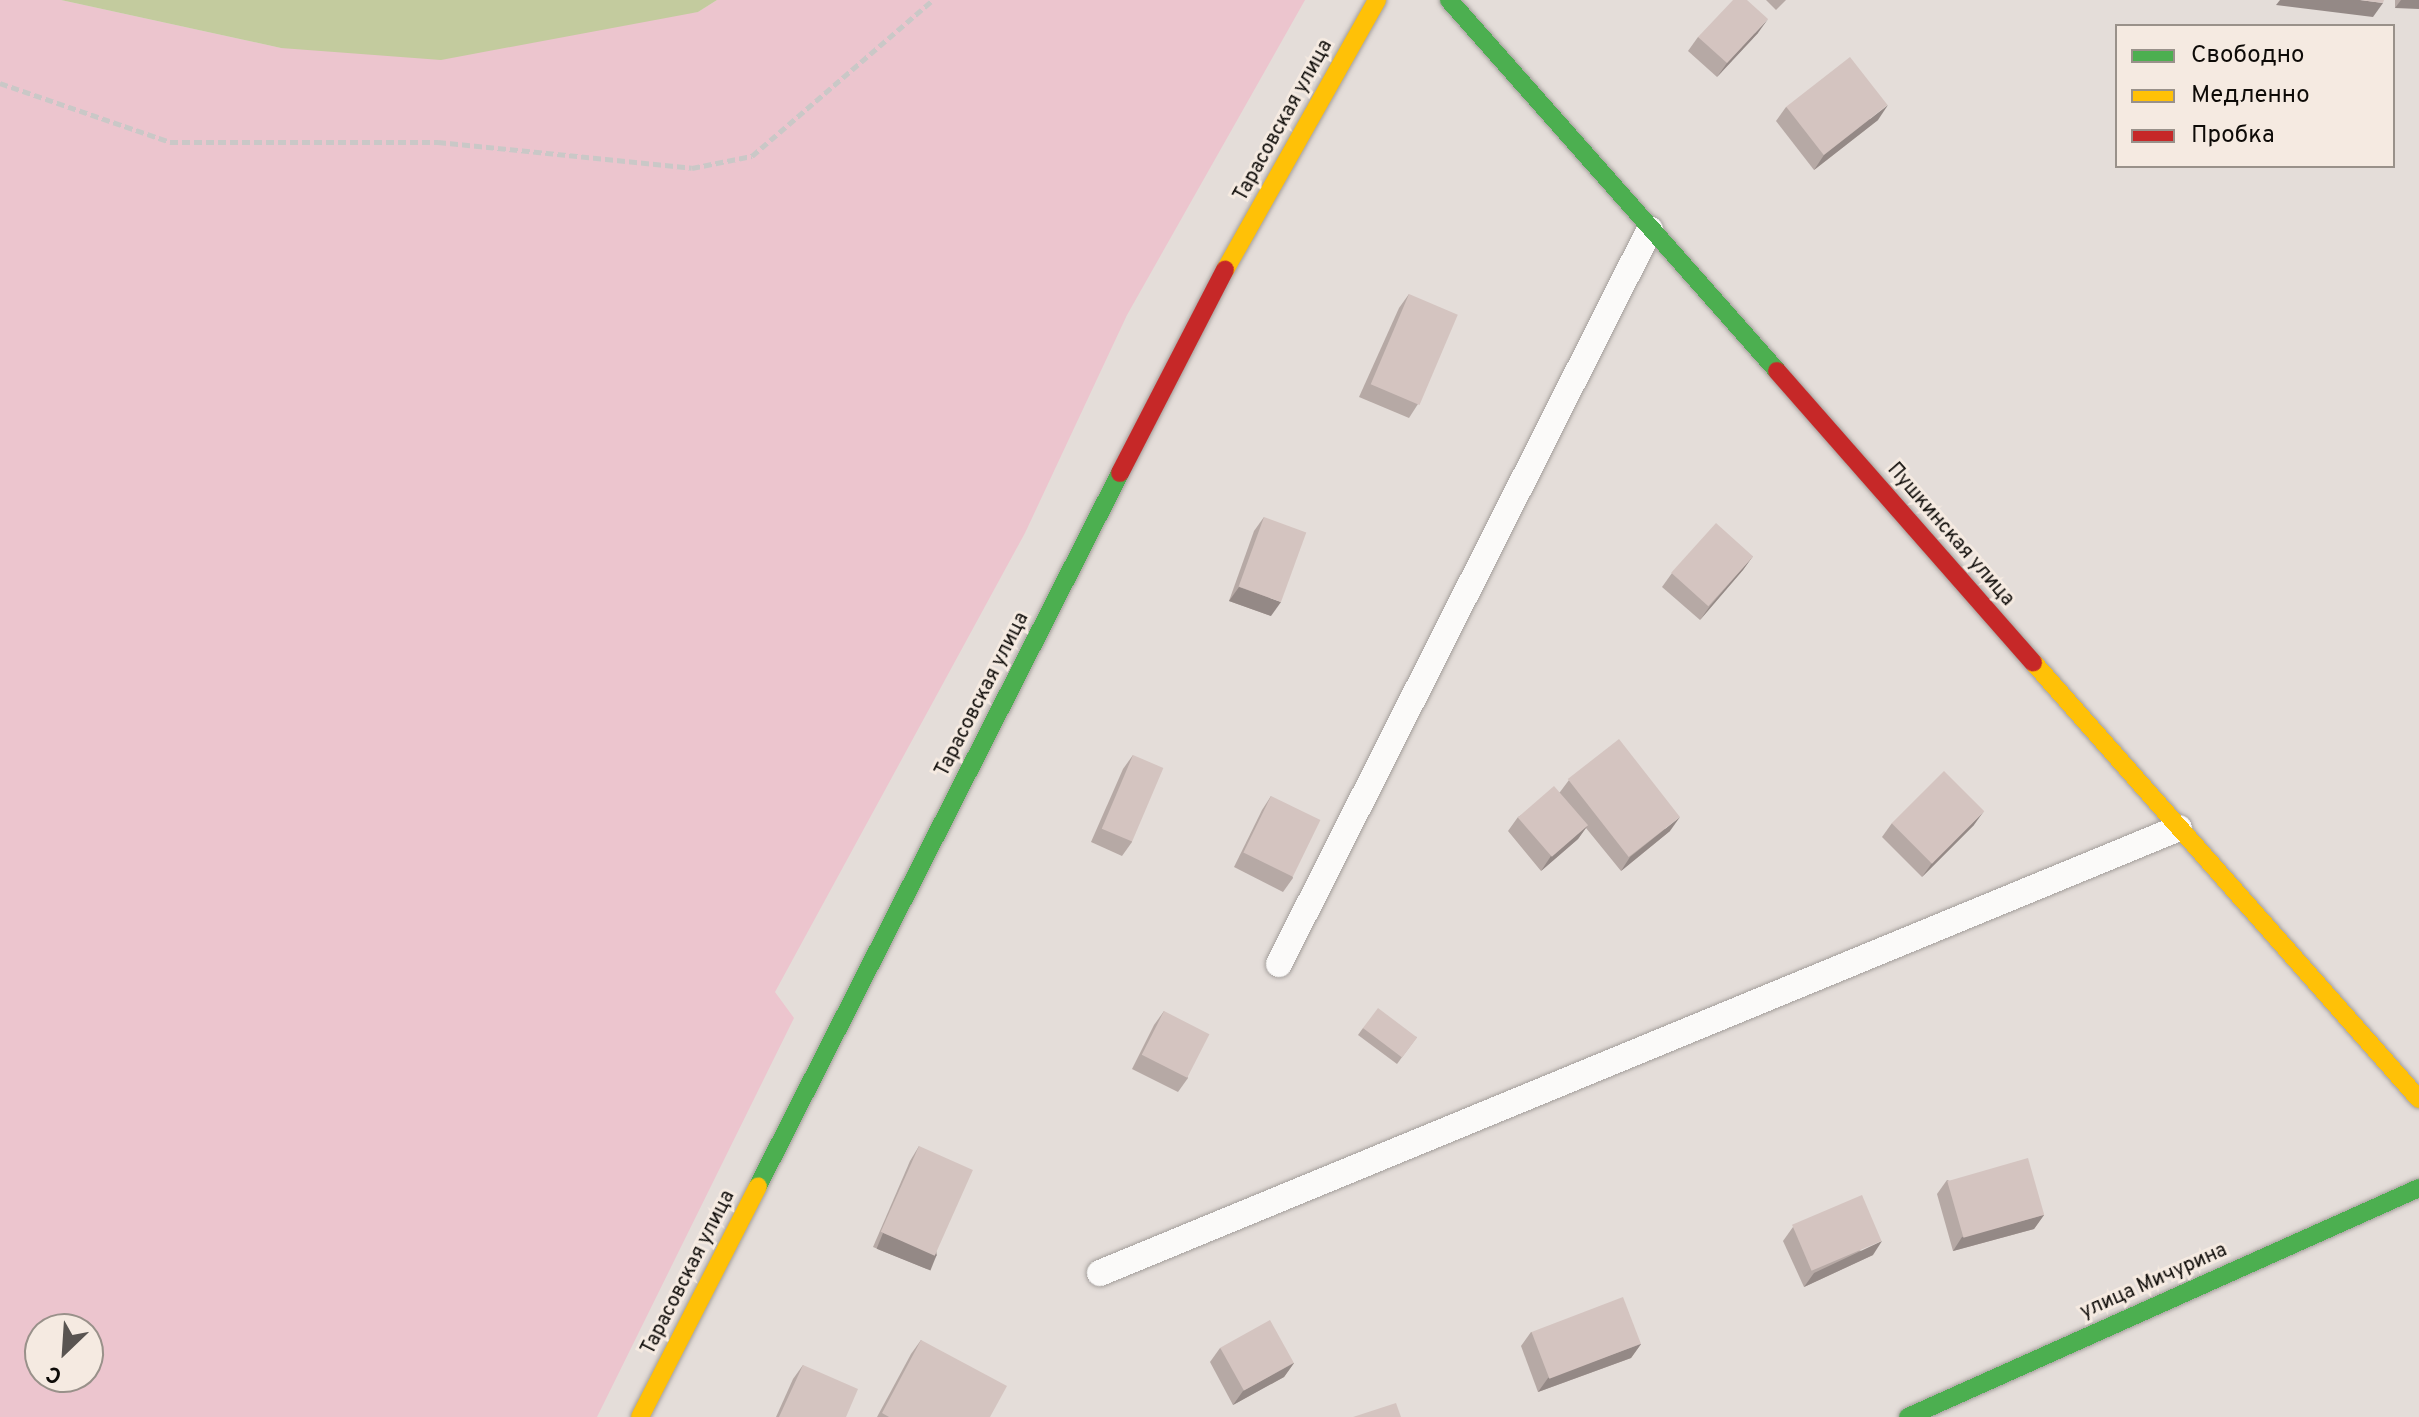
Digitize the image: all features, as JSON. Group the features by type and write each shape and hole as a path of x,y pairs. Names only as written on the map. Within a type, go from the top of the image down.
{"street":[{"name":"Тарасовская улица","path":"640,1417 1202,311 1377,0"},
{"name":"Пушкинская улица","path":"1449,0 2419,1099"},
{"name":"улица Мичурина","path":"1908,1417 2419,1188"}],"lane":[{"path":"1279,964 1650,229"},
{"path":"1100,1273 2179,828"}],"path":[{"path":"0,83 170,142 438,142 692,168 752,156 933,0"}],"shaded area":[{"path":"0,0 61,0 281,48 698,12 717,0 1305,0 1127,315 1025,533 775,992 794,1018 597,1417 0,1417"},
{"path":"61,0 717,0 698,12 441,60 281,48"}],"building":[{"path":"1733,0 1747,0 1768,19 1727,63 1698,37"},
{"path":"1850,57 1888,105 1824,155 1786,107"},
{"path":"1409,294 1458,315 1419,405 1371,384"},
{"path":"1264,517 1306,532 1281,602 1239,587"},
{"path":"1716,523 1753,556 1708,606 1671,573"},
{"path":"1619,739 1680,817 1629,857 1568,779"},
{"path":"1133,755 1163,768 1132,842 1102,829"},
{"path":"1944,771 1984,811 1932,864 1892,823"},
{"path":"1554,786 1588,825 1552,857 1518,817"},
{"path":"1271,796 1320,820 1293,877 1243,853"},
{"path":"1378,1008 1417,1037 1402,1057 1363,1028"},
{"path":"1164,1011 1209,1034 1187,1078 1142,1055"},
{"path":"919,1146 973,1170 935,1256 881,1232"},
{"path":"2028,1158 2044,1215 1964,1238 1947,1181"},
{"path":"1862,1195 1882,1241 1812,1271 1792,1225"},
{"path":"1623,1297 1641,1344 1549,1379 1532,1332"},
{"path":"1270,1320 1294,1363 1244,1390 1220,1348"},
{"path":"921,1340 1007,1386 990,1417 889,1417 882,1413"},
{"path":"803,1365 858,1389 846,1417 779,1417"},
{"path":"1396,1403 1401,1417 1353,1417"}],"traffic: fast":[{"path":"1449,0 1777,371"},
{"path":"758,1186 1120,473"},
{"path":"1908,1417 2419,1188"}],"traffic: slow":[{"path":"1225,270 1377,0"},
{"path":"2033,662 2419,1099"},
{"path":"640,1417 758,1186"}],"traffic: jam":[{"path":"1120,473 1225,270"},
{"path":"1777,371 2033,662"}]}
